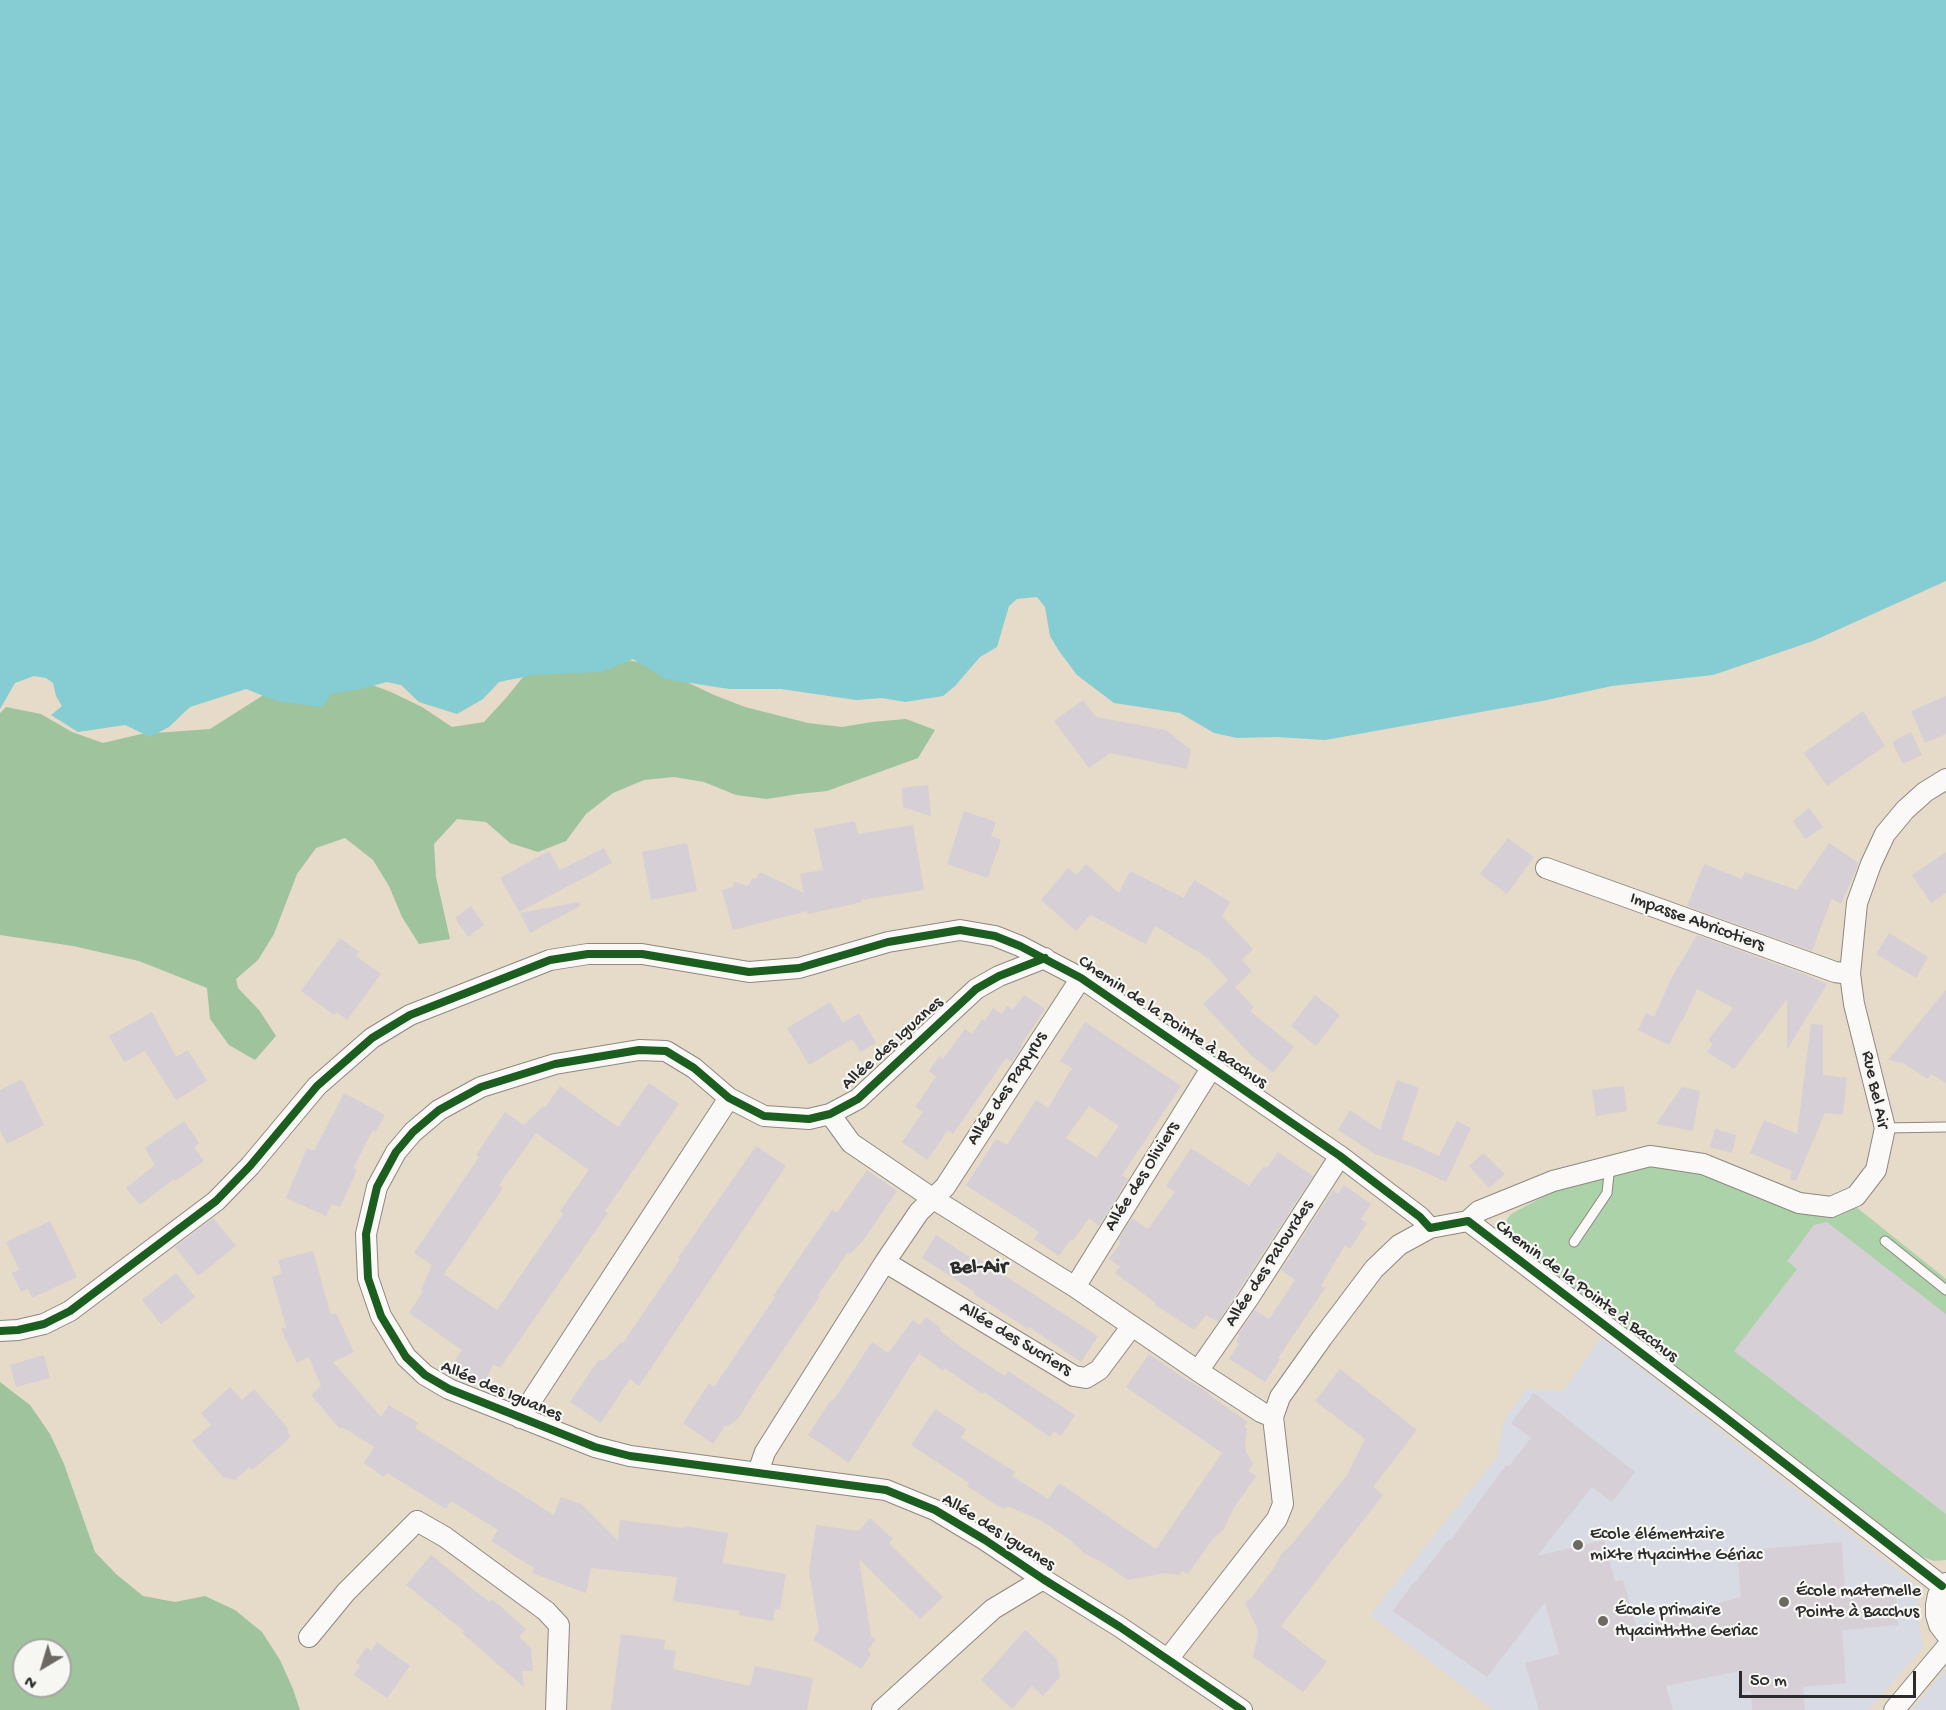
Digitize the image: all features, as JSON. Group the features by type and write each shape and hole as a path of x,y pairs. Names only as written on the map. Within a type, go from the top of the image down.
{"street":[{"name":"Rue Bel Air","path":"1468,1221 1479,1211 1553,1181 1650,1156 1703,1164 1799,1203 1831,1207 1856,1196 1876,1170 1885,1128 1854,1004 1850,974 1857,903 1885,834 1905,810 1925,792 1946,779"},
{"name":"Impasse Abricotiers","path":"1546,868 1835,972 1850,974"},
{"name":"Chemin de la Pointe à Bacchus","path":"0,1331 18,1330 44,1324 70,1311 216,1201 249,1167 317,1086 372,1038 410,1015 550,960 588,954 642,954 749,972 799,968 888,942 960,930 995,936 1045,958 1081,978 1340,1156 1420,1217 1430,1228 1468,1221 1944,1584"},
{"name":"Allée des Iguanes","path":"1045,958 999,976 976,988 858,1100 830,1114 809,1119 764,1116 729,1098 694,1068 666,1052 639,1050 555,1065 481,1087 439,1110 413,1132 396,1152 376,1187 366,1234 368,1278 381,1316 406,1356 425,1376 449,1389 595,1447 630,1456 886,1490 935,1510 985,1540 1242,1710"},
{"name":"Allée des Papyrus","path":"758,1472 765,1452 885,1262 919,1212 945,1187 1081,978"},
{"name":"Allée des Oliviers","path":"1075,1287 1212,1067"},
{"path":"520,1418 729,1098"},
{"path":"830,1114 851,1143 932,1198 1075,1287 1261,1412 1273,1417"},
{"name":"Allée des Palourdes","path":"1198,1371 1248,1299 1340,1156"},
{"path":"1168,1659 1277,1519 1283,1504 1273,1417 1280,1397 1374,1269 1399,1245 1430,1228"},
{"name":"Allée des Sucriers","path":"885,1262 1074,1376 1086,1378 1099,1370 1132,1326"},
{"path":"309,1637 346,1592 417,1521 445,1537 546,1611 558,1625 556,1710"},
{"path":"882,1710 993,1609 1043,1579"},
{"path":"1944,1584 1938,1595 1936,1615 1946,1634"},
{"path":"1894,1710 1946,1648"}],"lane":[{"path":"1885,1128 1946,1127"},
{"path":"1574,1242 1607,1193 1610,1166"},
{"path":"1885,1241 1946,1290"}],"shaded area":[{"name":"Ecole élémentaire mixte Hyacinthe Gériac","path":"1601,1337 1919,1587 1918,1618 1923,1647 1869,1710 1493,1710 1370,1615 1497,1457 1504,1420 1526,1390 1564,1390"},
{"path":"1946,1669 1946,1710 1912,1710 1917,1704"}],"green space":[{"path":"616,658 649,664 745,707 808,723 842,727 906,719 935,730 918,758 827,791 767,799 736,795 704,782 674,777 644,780 613,793 586,814 566,841 538,852 510,843 486,822 457,819 434,844 436,877 450,939 419,944 402,917 389,886 373,860 345,838 316,848 297,874 274,934 258,960 236,979 238,988 259,1010 276,1036 255,1060 229,1045 210,1019 207,988 139,961 73,946 0,935 0,713 6,707 41,714 72,732 103,743 141,734 210,729 265,694 359,680 422,707 452,727 484,722 527,672"},
{"path":"1663,1165 1711,1171 1803,1211 1855,1206 1946,1279 1946,1560 1934,1561 1917,1555 1508,1237 1504,1224 1511,1214 1554,1191 1610,1171"},
{"path":"0,1382 30,1405 50,1434 64,1464 95,1552 116,1574 143,1596 175,1602 205,1596 235,1610 262,1632 280,1660 300,1710 0,1710"}],"water":[{"path":"0,0 1946,0 1946,581 1813,641 1713,675 1612,686 1325,740 1277,737 1237,738 1214,733 1180,713 1114,703 1077,675 1059,651 1050,636 1045,607 1037,597 1017,599 1009,606 997,647 980,657 955,686 943,696 905,702 882,698 856,700 781,689 729,689 665,679 633,659 602,672 534,675 499,682 483,699 457,714 419,702 401,685 387,682 331,694 322,707 276,701 246,689 190,707 169,727 150,737 125,725 78,732 51,715 62,706 56,696 53,683 46,678 34,676 15,683 0,709"}],"building":[{"path":"1946,696 1946,734 1925,743 1911,711"},
{"path":"1083,700 1096,717 1166,730 1191,750 1187,769 1110,753 1089,768 1054,721"},
{"path":"1863,711 1885,746 1827,786 1804,753"},
{"path":"1911,732 1922,755 1903,764 1892,742"},
{"path":"928,785 931,816 903,807 902,788"},
{"path":"1809,808 1823,827 1805,839 1793,821"},
{"path":"964,811 996,822 991,836 1001,840 988,878 947,864"},
{"path":"855,821 858,834 913,825 924,890 861,900 862,902 808,914 807,911 733,930 722,890 733,887 735,882 748,886 760,872 804,893 800,874 823,870 814,829"},
{"path":"1508,838 1534,857 1507,894 1480,874"},
{"path":"687,843 697,891 651,900 642,852"},
{"path":"1829,843 1859,863 1841,904 1832,898 1812,951 1687,906 1704,864 1742,879 1745,872 1797,890"},
{"path":"604,848 612,863 519,912 500,878 549,851 560,870"},
{"path":"1946,852 1946,893 1931,903 1912,875"},
{"path":"1086,864 1119,893 1130,871 1184,898 1194,880 1230,902 1222,916 1253,949 1242,960 1252,971 1235,987 1254,1007 1250,1011 1294,1047 1273,1073 1250,1054 1203,1004 1228,980 1208,958 1155,926 1146,944 1090,915 1076,931 1041,900 1068,868 1076,875"},
{"path":"579,902 580,906 530,933 520,913"},
{"path":"471,906 484,925 468,937 455,918"},
{"path":"1889,933 1928,957 1916,978 1876,954"},
{"path":"1697,935 1827,984 1787,1050 1787,999 1734,1069 1707,1052 1713,1044 1708,1040 1733,1008 1697,989 1669,1045 1638,1030 1646,1013 1654,1017 1671,979"},
{"path":"340,938 359,952 356,956 381,974 347,1020 337,1012 334,1015 301,991"},
{"path":"1946,990 1946,1083 1931,1074 1928,1079 1903,1063 1888,1060"},
{"path":"1024,995 1045,1009 1012,1062 1006,1058 953,1134 948,1130 927,1160 902,1142 923,1112 915,1107 936,1077 929,1071 940,1056 943,1059 965,1029 972,1034 982,1019 985,1021 993,1008 1002,1014 1007,1006 1013,1010"},
{"path":"1315,995 1340,1015 1316,1046 1291,1026"},
{"path":"830,1002 843,1023 859,1013 876,1043 860,1052 852,1039 809,1065 787,1028"},
{"path":"152,1012 176,1057 188,1050 207,1081 176,1100 145,1051 124,1062 109,1036"},
{"path":"1085,1022 1181,1086 1122,1175 1128,1179 1099,1226 1089,1218 1059,1256 1034,1239 1039,1232 966,1185 996,1139 1007,1145 1036,1100 1048,1108 1072,1068 1060,1061","holes":["1089,1106 1119,1126 1096,1158 1066,1138"]},
{"path":"1811,1024 1823,1025 1823,1075 1847,1078 1843,1115 1825,1113 1796,1181 1790,1180 1792,1171 1750,1153 1764,1120 1797,1134"},
{"path":"22,1079 44,1125 7,1144 0,1131 0,1090"},
{"path":"1397,1080 1419,1088 1402,1139 1439,1156 1457,1121 1471,1128 1446,1182 1416,1168 1375,1154 1338,1130 1350,1110 1380,1130"},
{"path":"649,1083 679,1104 605,1211 608,1213 500,1368 493,1364 483,1388 451,1366 462,1350 409,1313 423,1291 421,1290 432,1265 414,1253 479,1157 476,1155 505,1112 532,1131 524,1125 543,1106 545,1108 560,1086 618,1127","holes":["536,1133 589,1170 560,1211 563,1214 497,1310 444,1274 503,1188 499,1185"]},
{"path":"1624,1086 1627,1111 1596,1116 1592,1090"},
{"path":"1682,1087 1700,1091 1693,1131 1656,1124"},
{"path":"344,1093 385,1115 376,1132 373,1130 353,1168 357,1170 340,1207 332,1204 326,1216 286,1198 307,1148 314,1151"},
{"path":"184,1121 199,1143 194,1147 204,1161 175,1181 174,1179 140,1205 126,1188 155,1165 145,1148"},
{"path":"1715,1129 1736,1135 1732,1153 1710,1147"},
{"path":"756,1146 786,1166 639,1386 630,1379 601,1423 570,1402 599,1359 603,1361 621,1342 623,1343 680,1259 678,1258"},
{"path":"1191,1148 1249,1186 1264,1166 1267,1168 1278,1152 1313,1176 1218,1322 1206,1315 1194,1330 1155,1305 1156,1303 1115,1273 1120,1267 1109,1259 1121,1242 1118,1240 1132,1218 1148,1229 1175,1192 1166,1186"},
{"path":"1483,1153 1505,1174 1489,1188 1469,1166"},
{"path":"867,1170 897,1191 862,1242 850,1254 848,1252 818,1295 820,1296 739,1418 728,1426 726,1425 713,1444 683,1423 709,1383 714,1387 832,1210 837,1213"},
{"path":"1344,1185 1371,1204 1361,1219 1367,1223 1350,1249 1345,1245 1321,1286 1325,1288 1278,1358 1280,1359 1265,1382 1229,1359 1239,1344 1236,1341 1240,1336 1238,1335 1255,1310 1269,1319 1295,1280 1281,1270 1333,1190 1338,1194"},
{"path":"213,1218 236,1246 198,1276 175,1247"},
{"path":"50,1221 77,1277 32,1298 28,1289 21,1292 12,1273 19,1270 6,1242"},
{"path":"1827,1222 1946,1314 1946,1514 1734,1351 1797,1269 1787,1261 1814,1225"},
{"path":"936,1235 974,1260 976,1257 1098,1336 1081,1362 922,1258"},
{"path":"313,1251 331,1315 336,1313 354,1352 333,1362 381,1417 389,1405 418,1423 415,1428 554,1515 561,1497 581,1504 618,1541 620,1520 728,1533 723,1563 786,1574 780,1610 775,1609 773,1621 739,1615 740,1611 673,1601 677,1577 591,1568 586,1593 532,1573 534,1568 491,1541 498,1530 451,1501 446,1509 387,1473 384,1477 364,1463 374,1447 342,1427 340,1429 311,1395 321,1386 309,1357 297,1363 281,1329 286,1327 272,1277 282,1274 278,1260"},
{"path":"176,1273 195,1297 161,1324 142,1300"},
{"path":"926,1317 961,1347 1005,1376 1008,1371 1075,1415 1061,1436 1054,1431 1050,1437 984,1392 982,1394 945,1368 943,1371 919,1353 849,1463 808,1435 872,1342 888,1353 913,1320 920,1325"},
{"path":"1149,1354 1205,1390 1248,1422 1244,1427 1247,1429 1245,1445 1253,1464 1248,1471 1256,1476 1233,1509 1224,1529 1212,1540 1188,1574 1182,1571 1180,1575 1165,1573 1128,1580 1085,1554 1069,1539 1040,1520 1007,1506 1005,1509 995,1504 967,1486 969,1483 911,1445 935,1409 966,1429 961,1438 1015,1472 1012,1476 1048,1499 1059,1483 1156,1549 1222,1453 1126,1387"},
{"path":"44,1355 50,1378 16,1387 10,1365"},
{"path":"1340,1369 1417,1430 1373,1487 1383,1495 1281,1626 1327,1662 1303,1692 1253,1657 1258,1635 1257,1628 1245,1603 1274,1568 1281,1554 1293,1543 1347,1475 1365,1439 1315,1401"},
{"path":"230,1387 242,1400 254,1389 287,1427 290,1438 252,1470 249,1467 235,1480 223,1477 192,1441 211,1425 201,1413"},
{"path":"1534,1393 1635,1472 1612,1502 1592,1487 1537,1556 1604,1540 1615,1582 1623,1580 1636,1626 1741,1597 1737,1551 1842,1542 1845,1593 1895,1588 1898,1625 1842,1630 1846,1683 1803,1687 1805,1710 1752,1710 1751,1691 1741,1692 1740,1671 1666,1686 1673,1710 1539,1710 1525,1663 1559,1654 1545,1602 1487,1677 1393,1611 1413,1583 1449,1539 1451,1540 1506,1465 1509,1466 1531,1438 1511,1423"},
{"path":"870,1518 893,1539 889,1543 943,1597 920,1619 859,1559 871,1636 876,1639 868,1650 871,1654 862,1669 813,1640 819,1630 809,1572 816,1525 859,1531"},
{"path":"431,1555 489,1602 492,1599 526,1629 519,1637 531,1648 533,1671 522,1671 524,1687 462,1633 464,1631 406,1585"},
{"path":"1025,1630 1057,1659 1060,1677 1043,1696 1032,1686 1012,1709 981,1680"},
{"path":"621,1634 665,1640 664,1649 676,1651 673,1669 750,1686 755,1666 813,1678 807,1710 611,1710"},
{"path":"377,1642 410,1666 387,1698 354,1675 360,1666 356,1662 367,1647 371,1651"}],"cycle path":[{"path":"0,1331 18,1330 44,1324 70,1311 216,1201 250,1166 317,1086 372,1038 410,1015 550,960 588,954 642,954 749,972 799,968 888,942 960,930 995,936 1020,946 1081,978 1340,1156 1420,1217 1430,1228 1468,1221 1942,1586"},
{"path":"1045,958 999,976 976,989 858,1099 830,1114 809,1119 764,1116 729,1098 694,1068 666,1051 639,1050 555,1064 481,1087 439,1110 413,1132 396,1152 377,1187 366,1234 368,1278 381,1316 406,1357 425,1375 449,1389 595,1447 630,1456 886,1490 935,1510 985,1540 1120,1627 1242,1710"}],"place":[{"name":"Ecole élémentaire mixte Hyacinthe Gériac","path":"1578,1545"},
{"name":"École maternelle Pointe à Bacchus","path":"1784,1602"},
{"name":"École primaire Hyacinththe Geriac","path":"1603,1621"}],"district":[{"name":"Bel-Air","path":"979,1269"}]}
